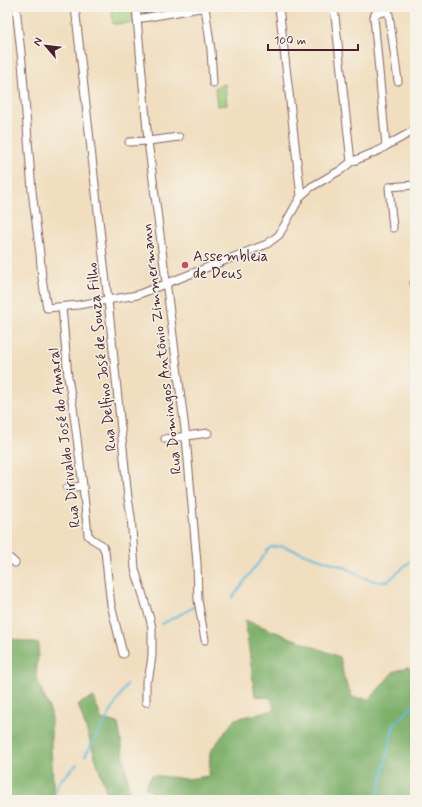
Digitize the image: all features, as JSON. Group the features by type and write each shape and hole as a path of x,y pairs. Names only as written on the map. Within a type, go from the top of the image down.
{"street":[{"path":"16,7 32,191 46,308 108,300 143,293 272,241 280,235 295,205 301,196 311,187 342,170 351,162 372,154 415,130"},
{"name":"Rua Delfino José de Souza Filho","path":"75,7 108,300 131,516 135,569 152,628 152,656 149,676 146,680 146,702"},
{"name":"Rua Domingos Antônio Zimmermann","path":"136,7 148,142 186,437 197,563 198,600 205,640"},
{"path":"138,19 206,7 214,84"},
{"path":"279,7 301,196"},
{"path":"334,7 351,162"},
{"path":"386,146 374,17 375,14 388,9 398,81"},
{"path":"129,142 148,142 179,138"},
{"path":"393,228 389,187 415,185"},
{"name":"Rua Dirivaldo José do Amaral","path":"62,306 68,378 84,486 88,535 102,545 105,550 111,605 123,654"},
{"path":"165,439 208,434"},
{"path":"67,488 84,486"},
{"path":"7,556 15,564"}],"green space":[{"path":"111,7 132,7 134,23 113,24"},
{"path":"225,84 227,105 217,106 215,87"},
{"path":"245,620 340,657 344,678 353,698 370,699 393,672 408,667 415,673 415,800 163,800 145,787 152,775 187,779 209,776 210,752 235,719 274,710 271,698 255,696"},
{"path":"7,638 39,644 36,677 51,713 54,800 7,800"},
{"path":"94,697 101,719 118,723 131,800 109,800 78,704"}],"waterway":[{"path":"232,598 270,547 282,546 347,568 364,578 379,582 388,581 408,563 415,559"},
{"path":"162,624 196,606"},
{"path":"85,756 127,684"},
{"path":"377,800 394,724 415,704"},
{"path":"53,800 59,782 77,764"}],"place":[{"name":"Assembleia de Deus","path":"185,265"}]}
